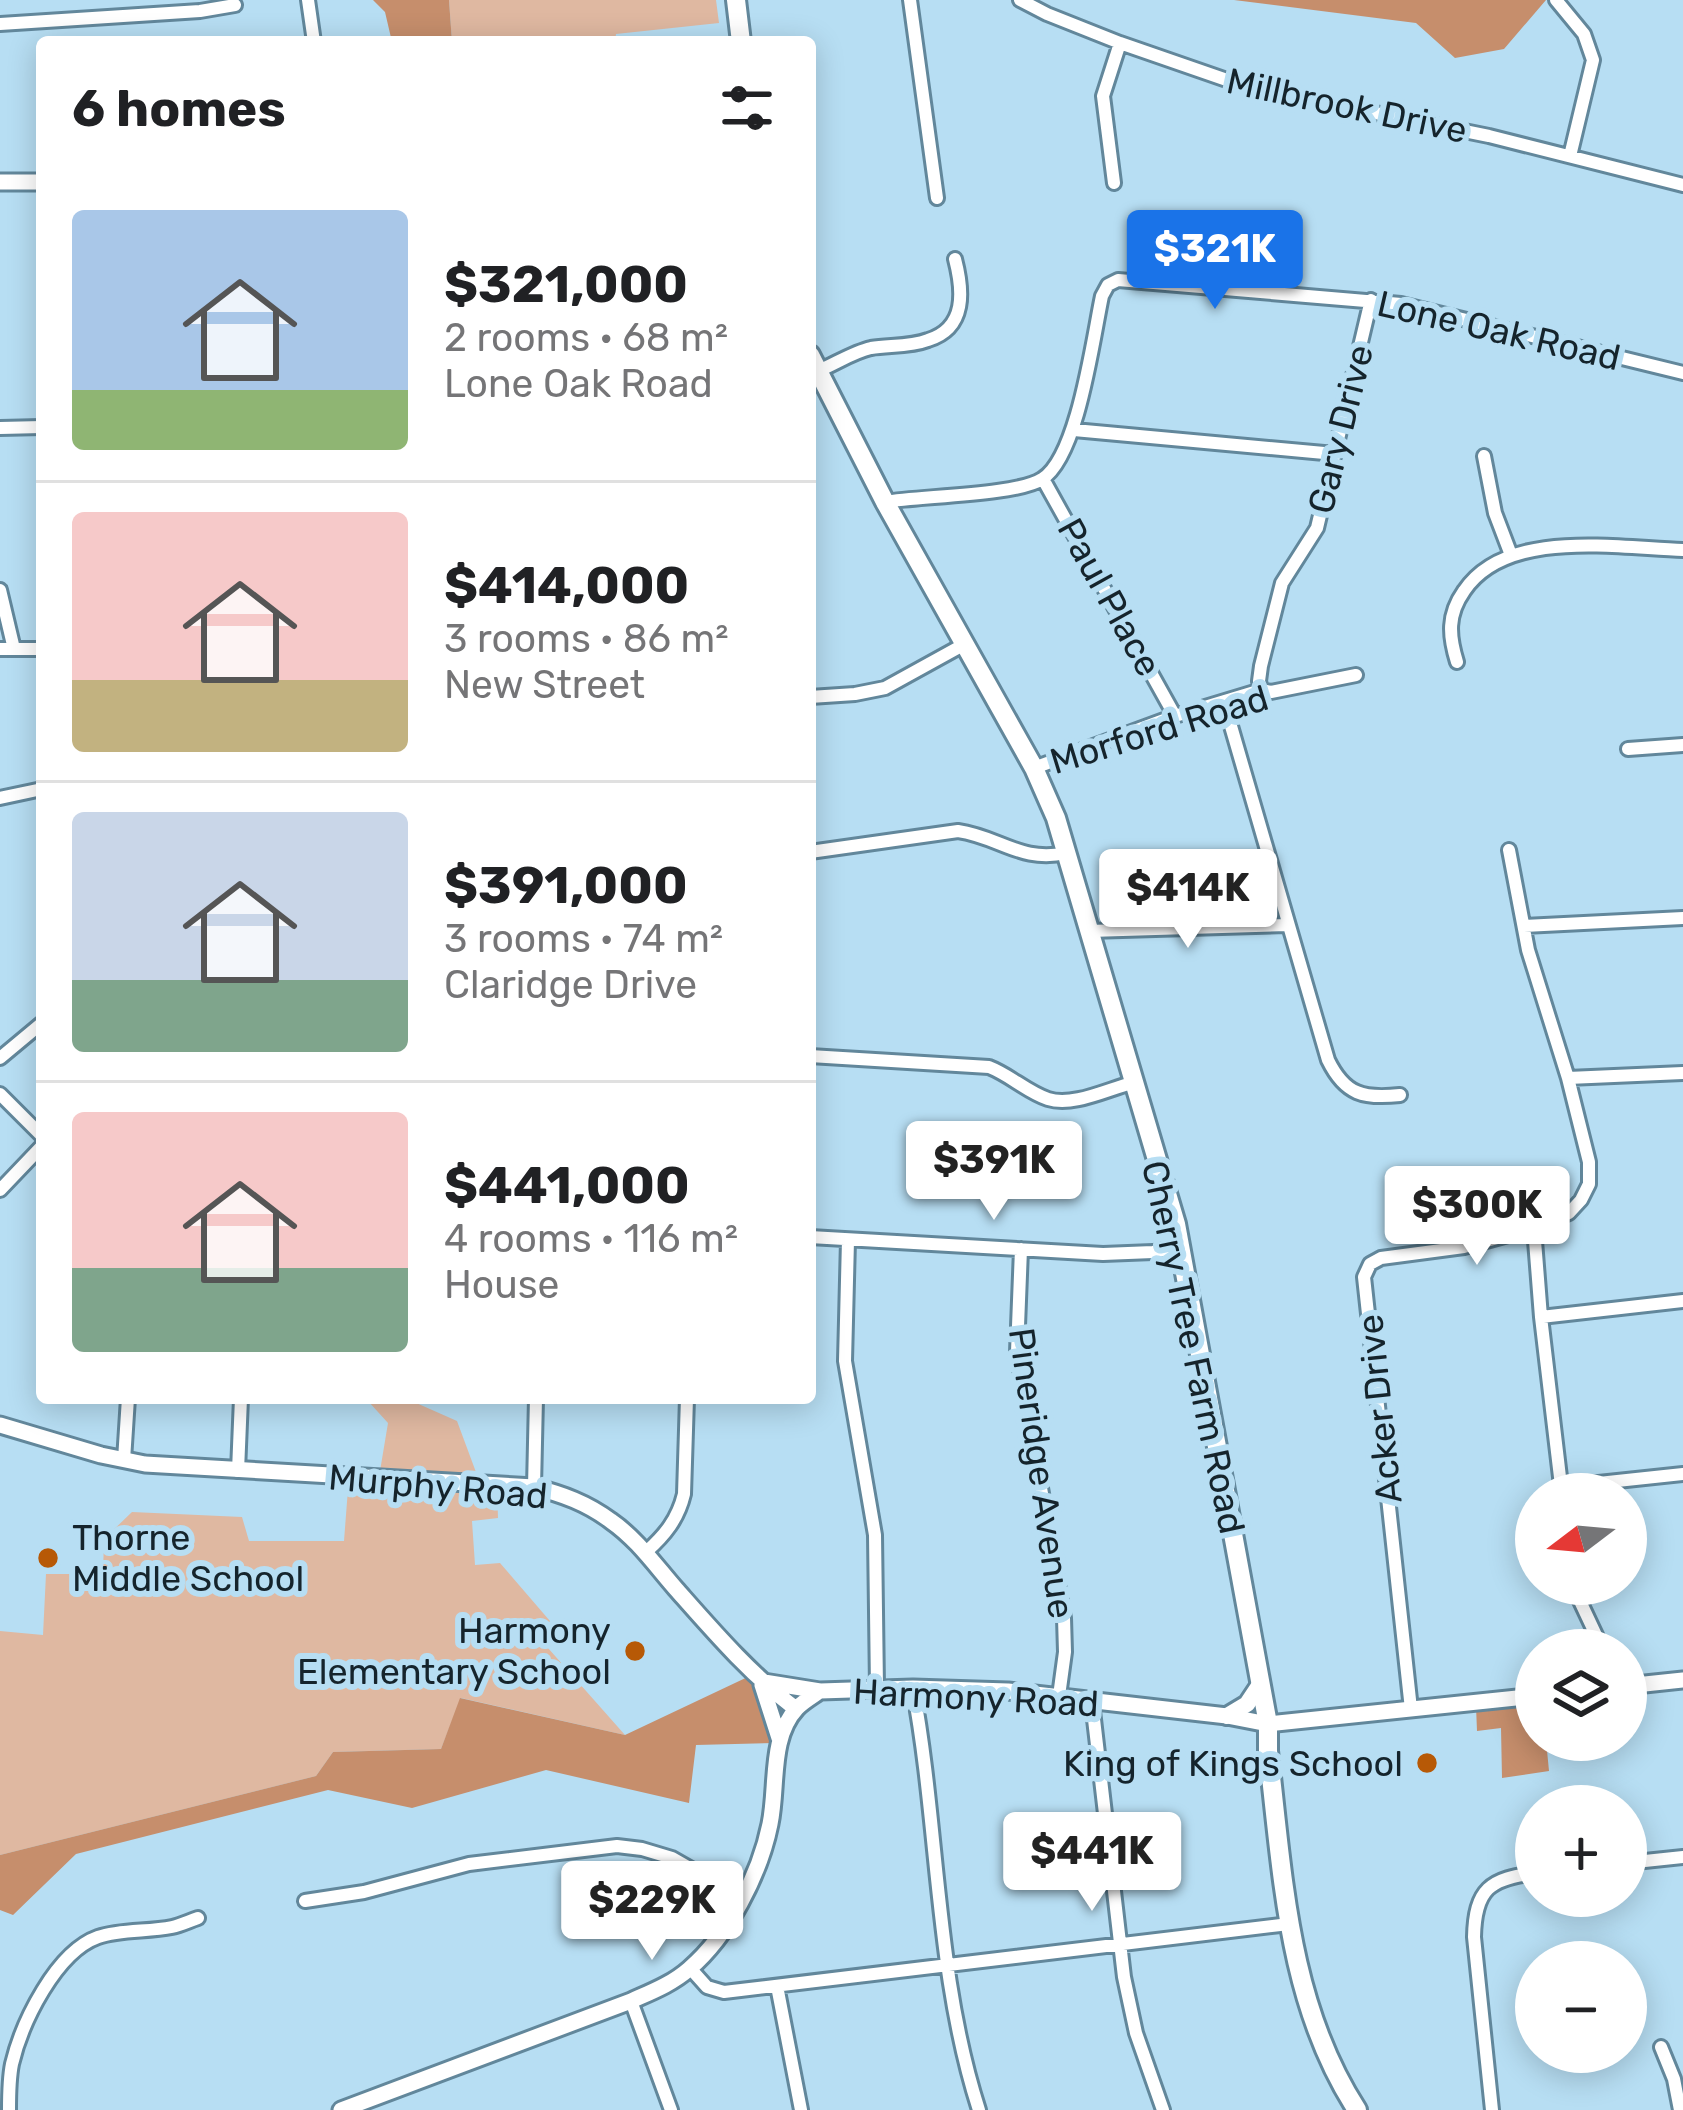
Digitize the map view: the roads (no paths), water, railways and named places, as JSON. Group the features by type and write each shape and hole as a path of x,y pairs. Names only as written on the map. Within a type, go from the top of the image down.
{"main road":[{"path":"736,0 740,36"},
{"name":"Cherry Tree Farm Road","path":"816,367 885,502 1034,768 1056,818 1170,1201 1268,1724 1289,1924 1310,2012 1330,2063 1357,2110"},
{"path":"1227,1716 1247,1704 1261,1683"}],"street":[{"path":"308,0 313,36"},
{"path":"910,0 937,198"},
{"name":"Millbrook Drive","path":"1020,0 1120,43 1247,87 1489,136 1683,184"},
{"path":"1556,0 1584,34 1593,60 1570,156"},
{"path":"0,24 235,5"},
{"path":"1114,183 1103,96 1120,43"},
{"path":"0,182 36,182"},
{"path":"816,362 938,336 955,318 961,303 955,259"},
{"name":"Lone Oak Road","path":"1043,479 1064,454 1074,430 1102,296 1113,282 1402,304 1683,373"},
{"name":"Gary Drive","path":"1261,690 1261,666 1282,583 1313,537 1371,300"},
{"path":"0,428 36,427"},
{"path":"1074,430 1335,454"},
{"path":"1484,456 1511,555"},
{"path":"885,502 1012,488 1043,479"},
{"name":"Paul Place","path":"1043,479 1174,716"},
{"path":"1456,662 1450,638 1455,606 1473,579 1511,555 1555,546 1683,550"},
{"path":"0,590 7,649"},
{"path":"816,697 885,688 963,645"},
{"name":"Morford Road","path":"1034,768 1174,716 1261,690 1356,676"},
{"path":"1224,702 1316,1025 1334,1072 1364,1095 1400,1095"},
{"path":"1628,749 1683,745"},
{"path":"0,798 36,790"},
{"path":"816,850 958,831 1031,856 1066,853"},
{"name":"Acker Drive","path":"1411,1709 1364,1277 1370,1264 1381,1258 1464,1246 1534,1228 1569,1213 1588,1184 1589,1162 1528,950 1509,850"},
{"path":"1524,926 1683,918"},
{"path":"1089,931 1287,925"},
{"path":"0,1058 36,1028"},
{"path":"816,1056 977,1065 1001,1071 1042,1097 1060,1101 1132,1083"},
{"path":"1568,1078 1683,1073"},
{"path":"0,1094 36,1130"},
{"path":"0,1190 36,1152"},
{"path":"1534,1228 1560,1473"},
{"path":"816,1237 1125,1254 1180,1247"},
{"path":"848,1240 845,1361 874,1535 877,1688"},
{"name":"Pineridge Avenue","path":"1021,1249 1017,1352 1064,1618 1059,1696"},
{"path":"1541,1317 1683,1301"},
{"path":"124,1460 128,1404"},
{"path":"238,1472 241,1404"},
{"path":"534,1486 536,1404"},
{"path":"646,1552 668,1531 681,1507 687,1404"},
{"name":"Murphy Road","path":"0,1425 124,1460 176,1468 534,1486 570,1498 616,1524 646,1552 737,1659 796,1709"},
{"path":"1647,1479 1683,1474"},
{"path":"1647,1684 1683,1680"},
{"path":"779,1738 761,1682 820,1690"},
{"path":"913,1688 958,2028 980,2110"},
{"name":"Harmony Road","path":"340,2110 632,2001 690,1968 719,1934 758,1866 766,1841 779,1738 796,1709 820,1690 913,1688 1059,1696 1268,1724 1515,1698"},
{"path":"1092,1702 1120,1943 1136,2033 1163,2110"},
{"path":"305,1901 364,1892 469,1864 617,1846 672,1858 742,1898"},
{"path":"1647,1861 1683,1857"},
{"path":"1492,2110 1474,1937 1476,1911 1492,1883 1515,1875"},
{"path":"9,2110 10,2078 19,2041 67,1957 98,1937 170,1927 198,1918"},
{"path":"690,1968 715,1991 1289,1924"},
{"path":"777,1986 801,2110"},
{"path":"632,2001 671,2110"},
{"path":"1661,2047 1680,2110"}],"place":[{"name":"Thorne Middle School","path":"48,1558"},
{"name":"Harmony Elementary School","path":"635,1651"},
{"name":"King of Kings School","path":"1427,1763"}]}
